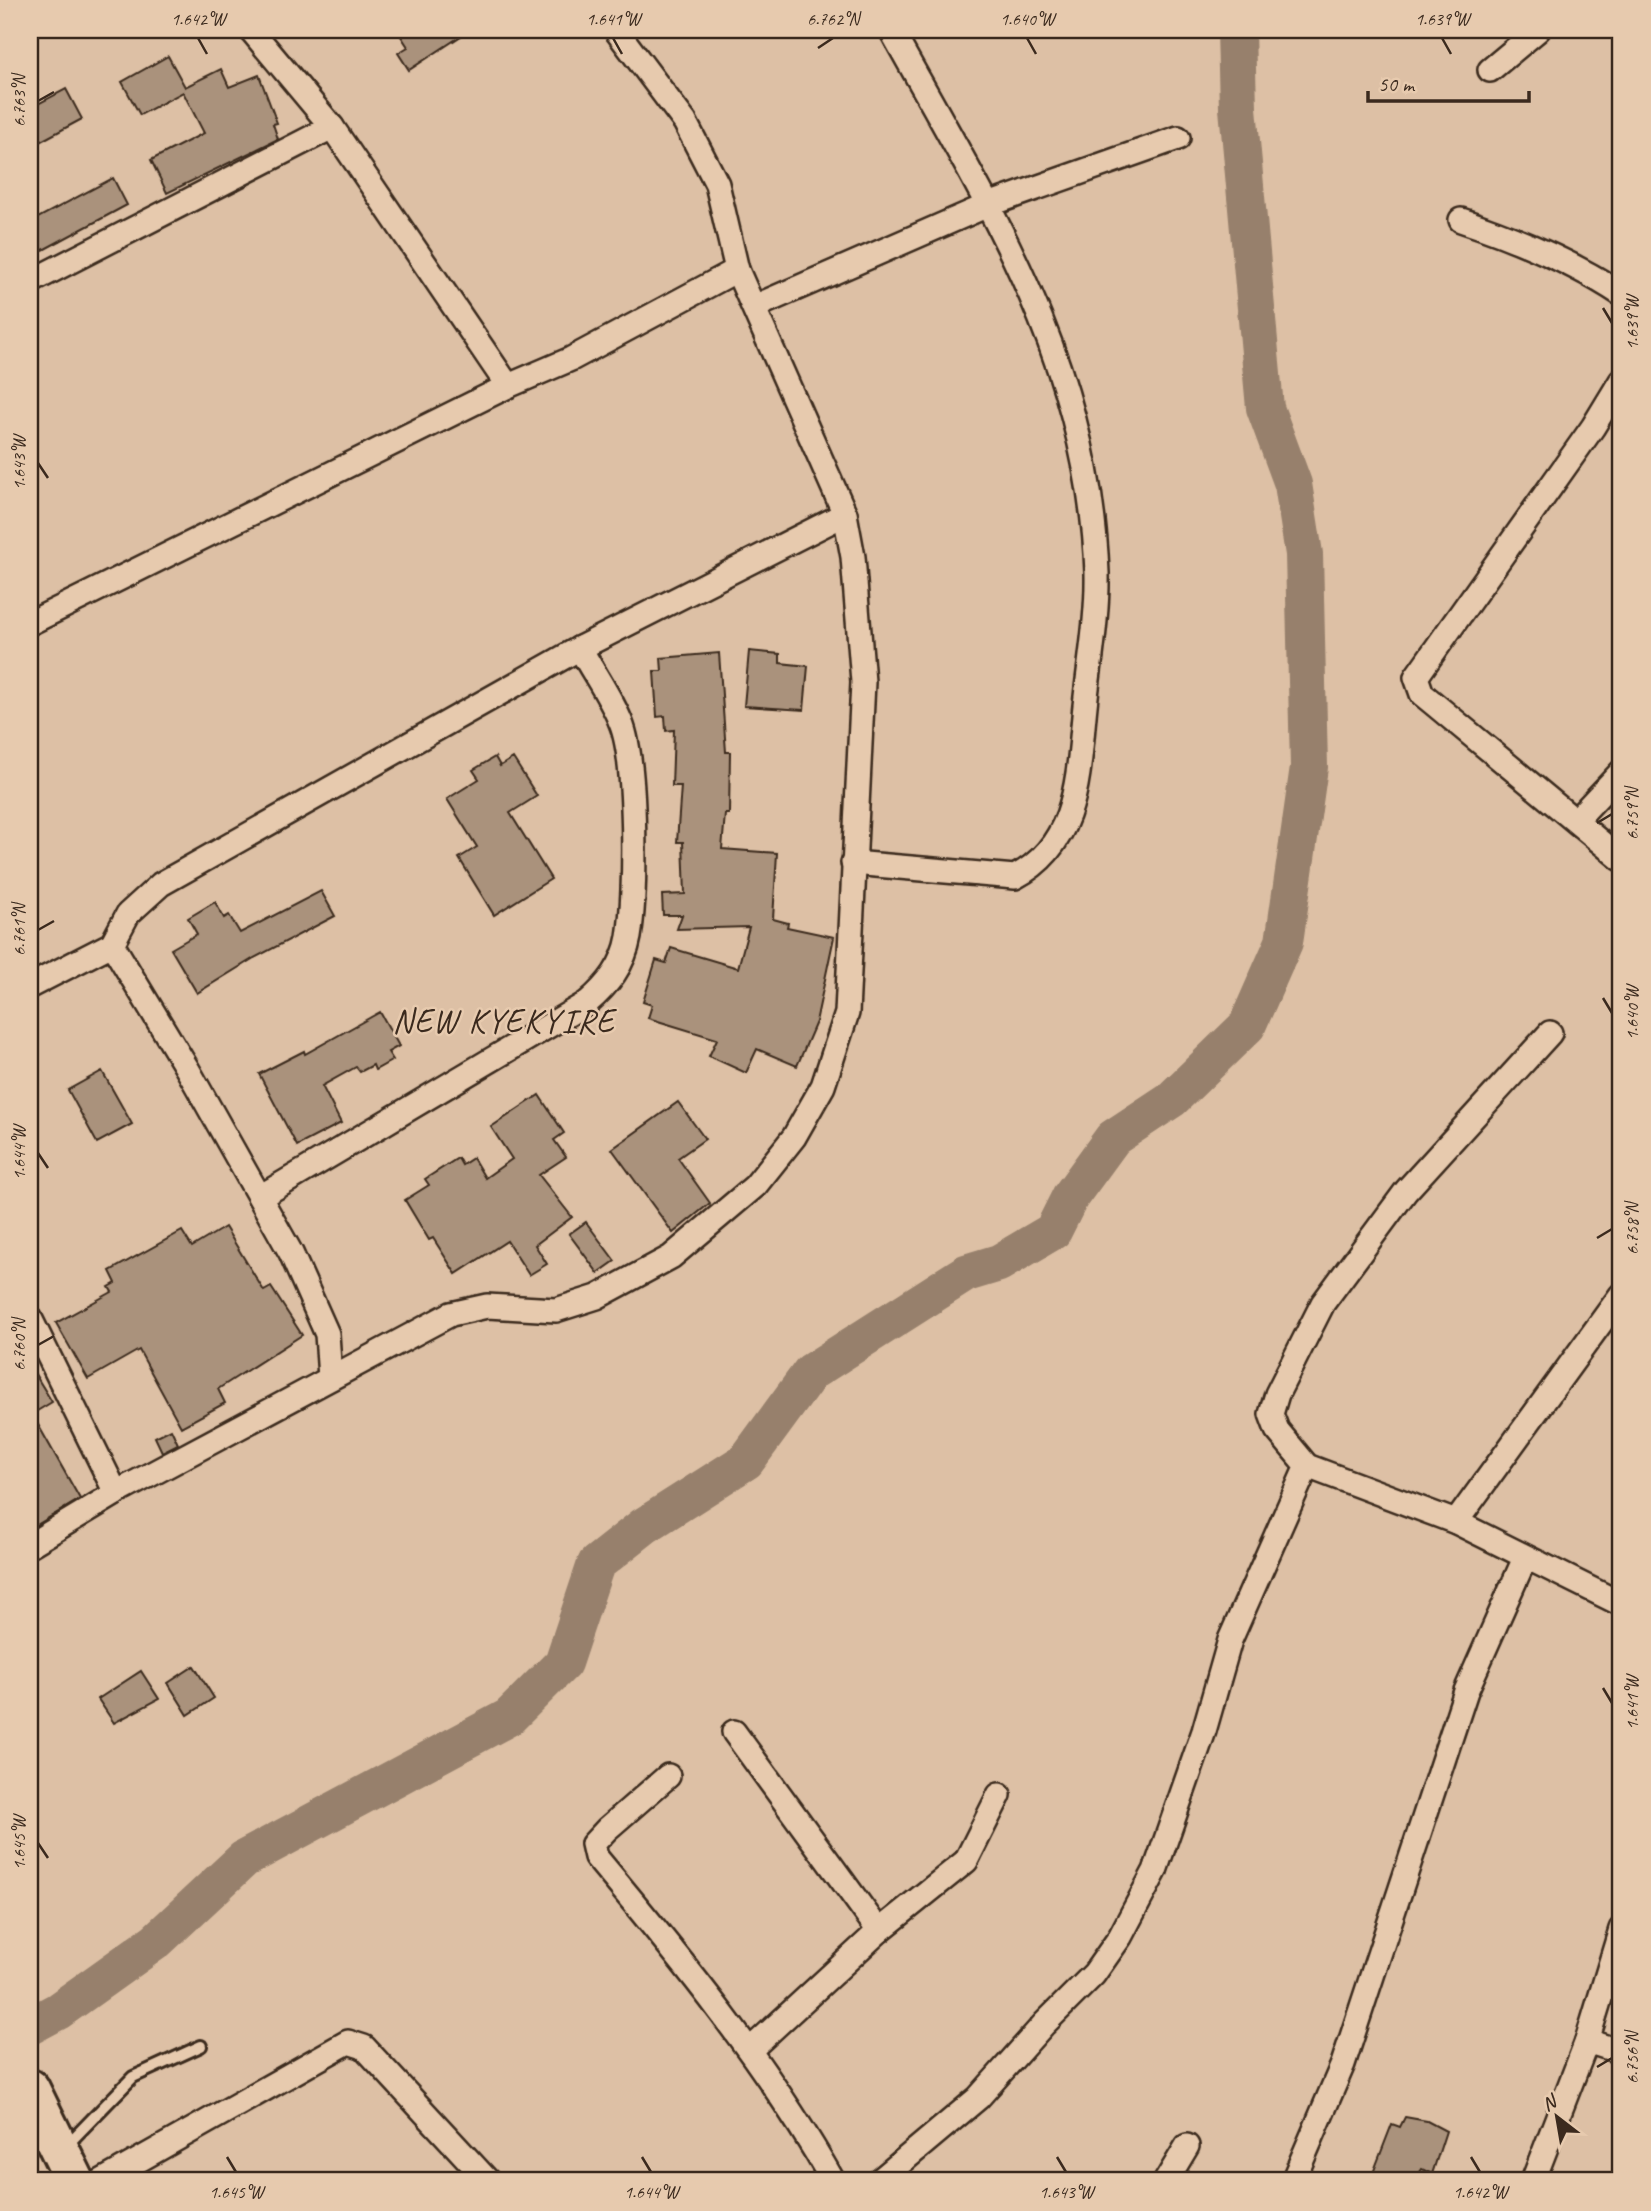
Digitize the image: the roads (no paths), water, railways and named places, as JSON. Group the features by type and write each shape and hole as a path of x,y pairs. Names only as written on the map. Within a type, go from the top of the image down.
{"highway":[{"path":"30,2089 53,2166"}],"street":[{"path":"251,30 332,127 508,386"},
{"path":"30,1545 116,1493 451,1314 487,1306 556,1310 597,1297 671,1256 755,1186 794,1136 822,1086 836,1051 847,1013 863,682 853,557 845,514 737,270 717,184 685,122 616,30"},
{"path":"853,863 1015,877 1032,868 1051,849 1066,823 1076,797 1097,576 1090,493 1070,400 1054,348 1026,280 988,205 891,30"},
{"path":"1490,70 1538,30"},
{"path":"30,282 332,127"},
{"path":"754,307 988,205 1178,138"},
{"path":"1461,220 1517,239 1576,265 1621,294"},
{"path":"30,622 508,386 571,359 737,270"},
{"path":"1621,381 1593,428 1416,677 1422,694 1621,859"},
{"path":"30,986 112,944 128,914 161,884 580,648 845,514"},
{"path":"260,1197 587,1003 608,985 629,937 632,856 629,749 621,723 580,648"},
{"path":"1576,820 1621,772"},
{"path":"112,944 188,1070 291,1253 327,1334 330,1378"},
{"path":"1550,1033 1406,1191 1323,1303 1277,1394 1271,1413 1277,1430 1307,1466 1456,1522 1621,1604"},
{"path":"1456,1522 1621,1295"},
{"path":"30,1318 116,1493"},
{"path":"879,2181 978,2098 1044,2024 1094,1974 1121,1937 1155,1871 1204,1731 1230,1640 1307,1466"},
{"path":"1293,2181 1343,2064 1466,1690 1525,1558"},
{"path":"734,1732 879,1931"},
{"path":"668,1776 593,1844 596,1857 680,1958 750,2050 807,2136 833,2181"},
{"path":"750,2050 879,1931 966,1861 999,1795"},
{"path":"1533,2181 1587,2040 1621,1928"},
{"path":"1587,2040 1621,2052"},
{"path":"102,2181 139,2173 348,2042 364,2047 488,2181"},
{"path":"1167,2181 1187,2146"}],"lane":[{"path":"53,2166 133,2077 201,2046"}],"waterway":[{"path":"30,2026 58,2011 156,1941 244,1859 509,1717 563,1663 596,1564 644,1526 746,1461 811,1372 966,1273 999,1263 1053,1231 1070,1197 1113,1138 1172,1099 1247,1026 1284,942 1309,767 1304,554 1293,484 1265,408 1238,108 1236,30"}],"district":[{"name":"NEW KYEKYIRE","path":"504,1020"}]}
